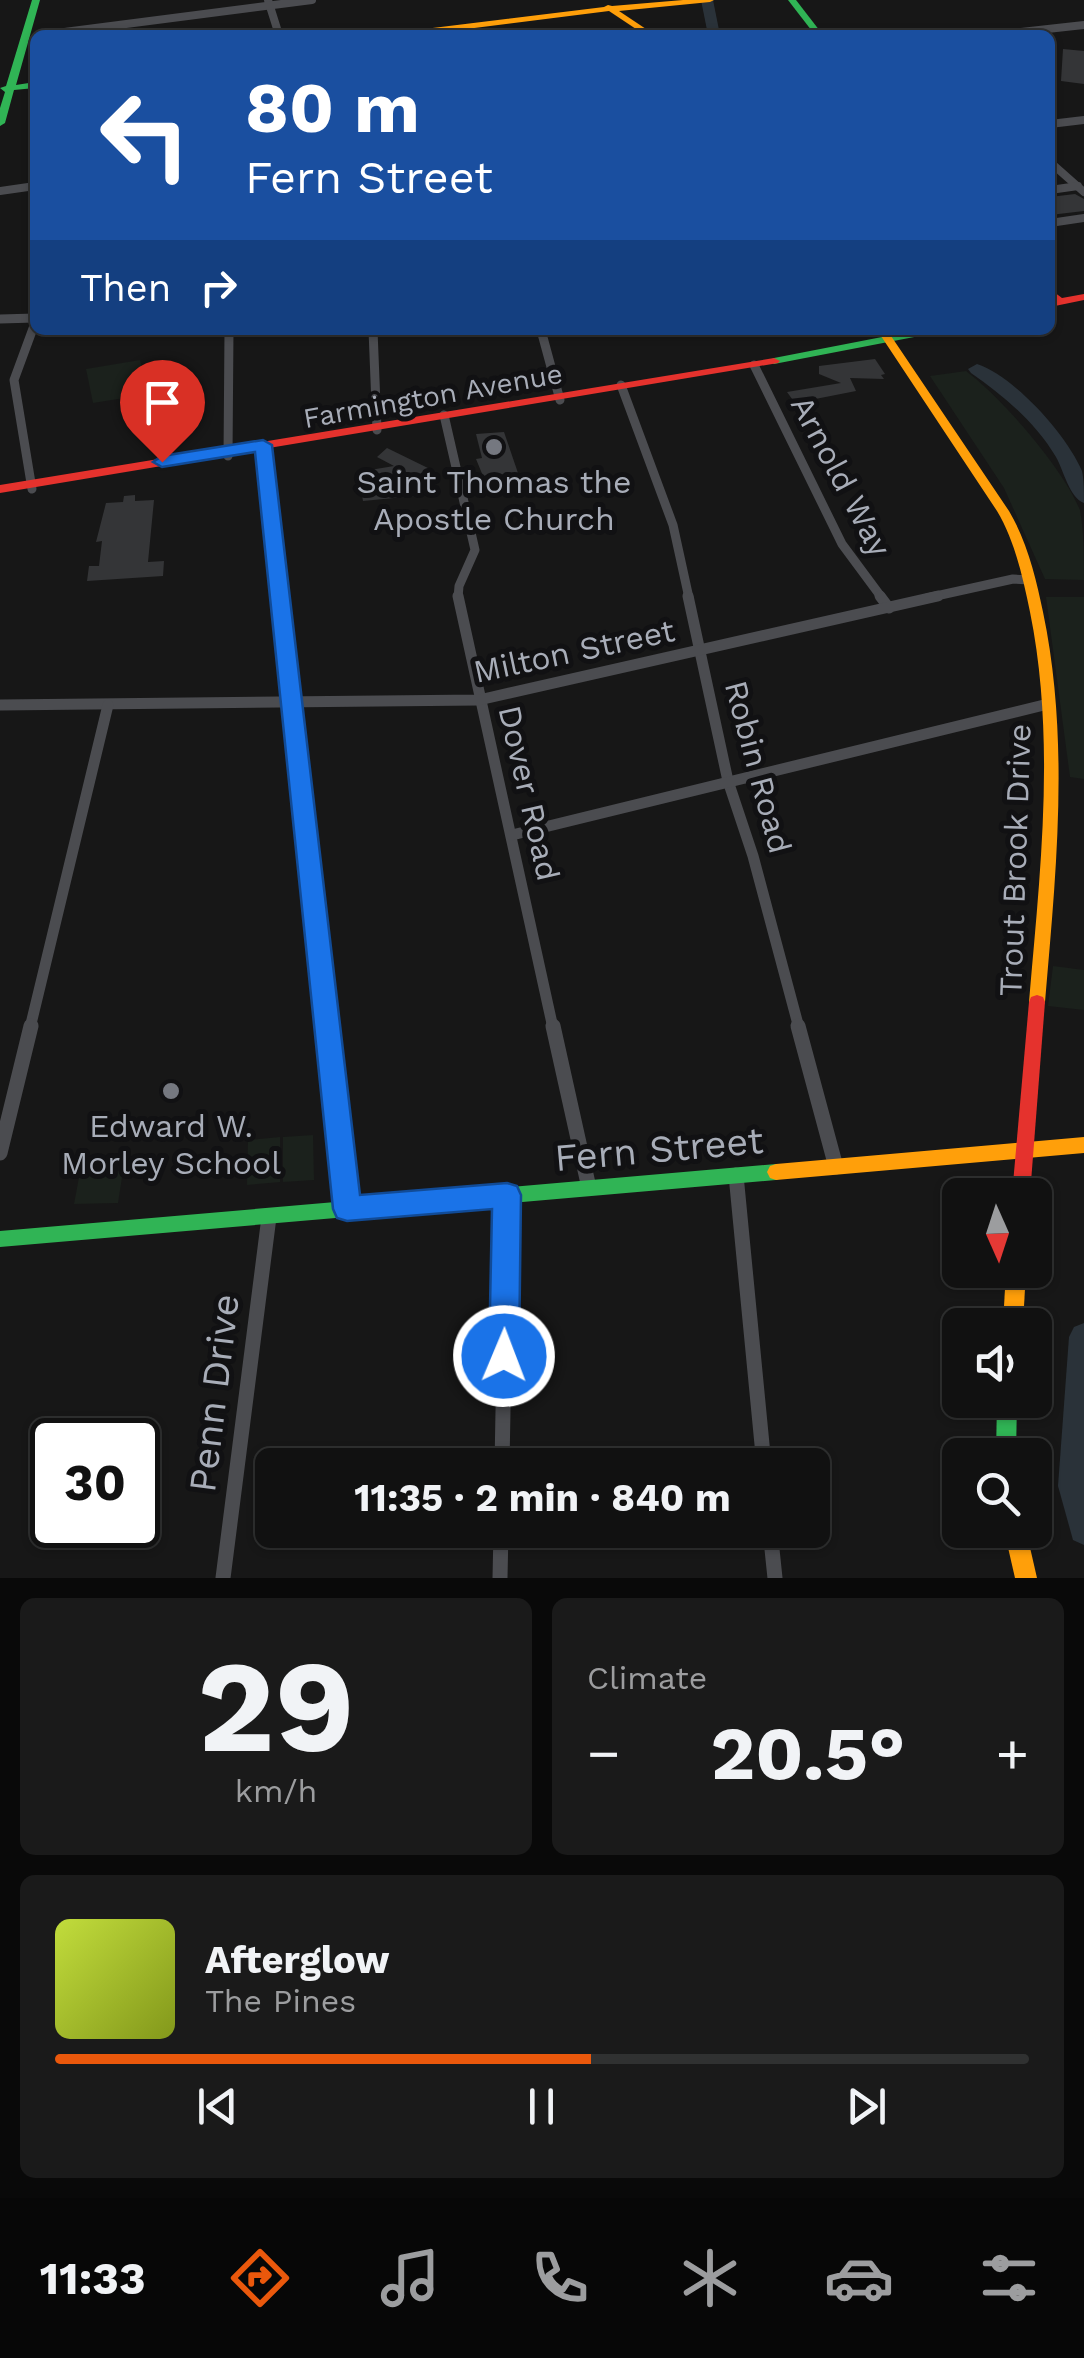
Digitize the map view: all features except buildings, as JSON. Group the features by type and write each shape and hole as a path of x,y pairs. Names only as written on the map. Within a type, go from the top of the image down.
{"main road":[{"path":"34,30 36,0"},
{"path":"433,30 652,0"},
{"path":"604,4 710,0"},
{"path":"792,0 815,30"},
{"path":"604,4 643,30"},
{"path":"0,123 5,89 30,43"},
{"path":"5,89 30,86"},
{"path":"1055,299 1084,297"},
{"name":"Farmington Avenue","path":"0,492 754,365 885,335"},
{"name":"Trout Brook Drive","path":"885,335 1002,509 1016,535 1030,580 1048,704 1049,850 1024,1178"},
{"name":"Fern Street","path":"0,1240 1076,1146"},
{"path":"1019,1548 1026,1578"}],"street":[{"path":"77,30 312,0"},
{"path":"269,3 277,30"},
{"path":"1039,30 1084,25"},
{"path":"1055,123 1084,120"},
{"path":"1055,166 1081,189"},
{"path":"0,191 30,187"},
{"path":"1055,190 1081,189"},
{"path":"1055,222 1084,218"},
{"path":"0,319 30,320"},
{"path":"30,334 14,380 32,486"},
{"path":"228,453 229,335"},
{"path":"373,335 377,428"},
{"path":"542,335 559,398"},
{"name":"Arnold Way","path":"754,365 842,544 889,608"},
{"name":"Robin Road","path":"622,388 674,525 728,780 754,856 836,1166"},
{"name":"Dover Road","path":"444,417 475,550 473,562 456,588 589,1188"},
{"path":"264,448 347,1209"},
{"name":"Milton Street","path":"0,705 480,700 1013,579 1030,580"},
{"path":"512,835 1048,704"},
{"path":"0,1153 108,705"},
{"path":"736,1175 762,1448"},
{"path":"502,1448 507,1195"},
{"name":"Penn Drive","path":"223,1578 269,1217"},
{"path":"500,1578 501,1548"},
{"path":"772,1548 775,1578"}],"shaded area":[{"path":"140,360 149,394 93,403 86,369"},
{"path":"966,371 1030,435 1072,493 1080,510 1084,580 1045,579 1004,488 930,376"},
{"path":"1046,597 1084,597 1084,779 1070,777"},
{"path":"1053,966 1084,970 1084,1010 1048,1006"},
{"path":"313,1135 314,1180 283,1182 283,1137"},
{"path":"280,1137 280,1182 247,1185 248,1140"},
{"path":"123,1171 118,1203 74,1204 80,1172"}],"waterway":[{"path":"707,0 713,30"},
{"path":"977,369 1012,395 1041,424 1066,458 1084,497"},
{"path":"1084,1337 1074,1486 1084,1529"}],"traffic: fast":[{"path":"0,123 36,0"},
{"path":"792,0 815,30"},
{"path":"4,89 30,86"},
{"path":"774,361 909,335"},
{"path":"0,1239 776,1172"},
{"path":"1006,1438 1007,1418"}],"traffic: slow":[{"path":"438,30 710,0"},
{"path":"608,7 643,30"},
{"path":"885,335 1003,511 1031,582 1049,700 1051,762 1037,1002"},
{"path":"776,1172 1084,1145"},
{"path":"1014,1308 1015,1288"},
{"path":"1019,1548 1026,1578"}],"traffic: jam":[{"path":"1055,297 1060,302"},
{"path":"1055,303 1084,297"},
{"path":"0,489 774,361"},
{"path":"1022,1178 1037,1002"}],"place":[{"name":"Saint Thomas the Apostle Church","path":"494,447"},
{"name":"Edward W. Morley School","path":"171,1091"}],"route":[{"path":"162,462 263,445 347,1209 507,1195 504,1356"}]}
